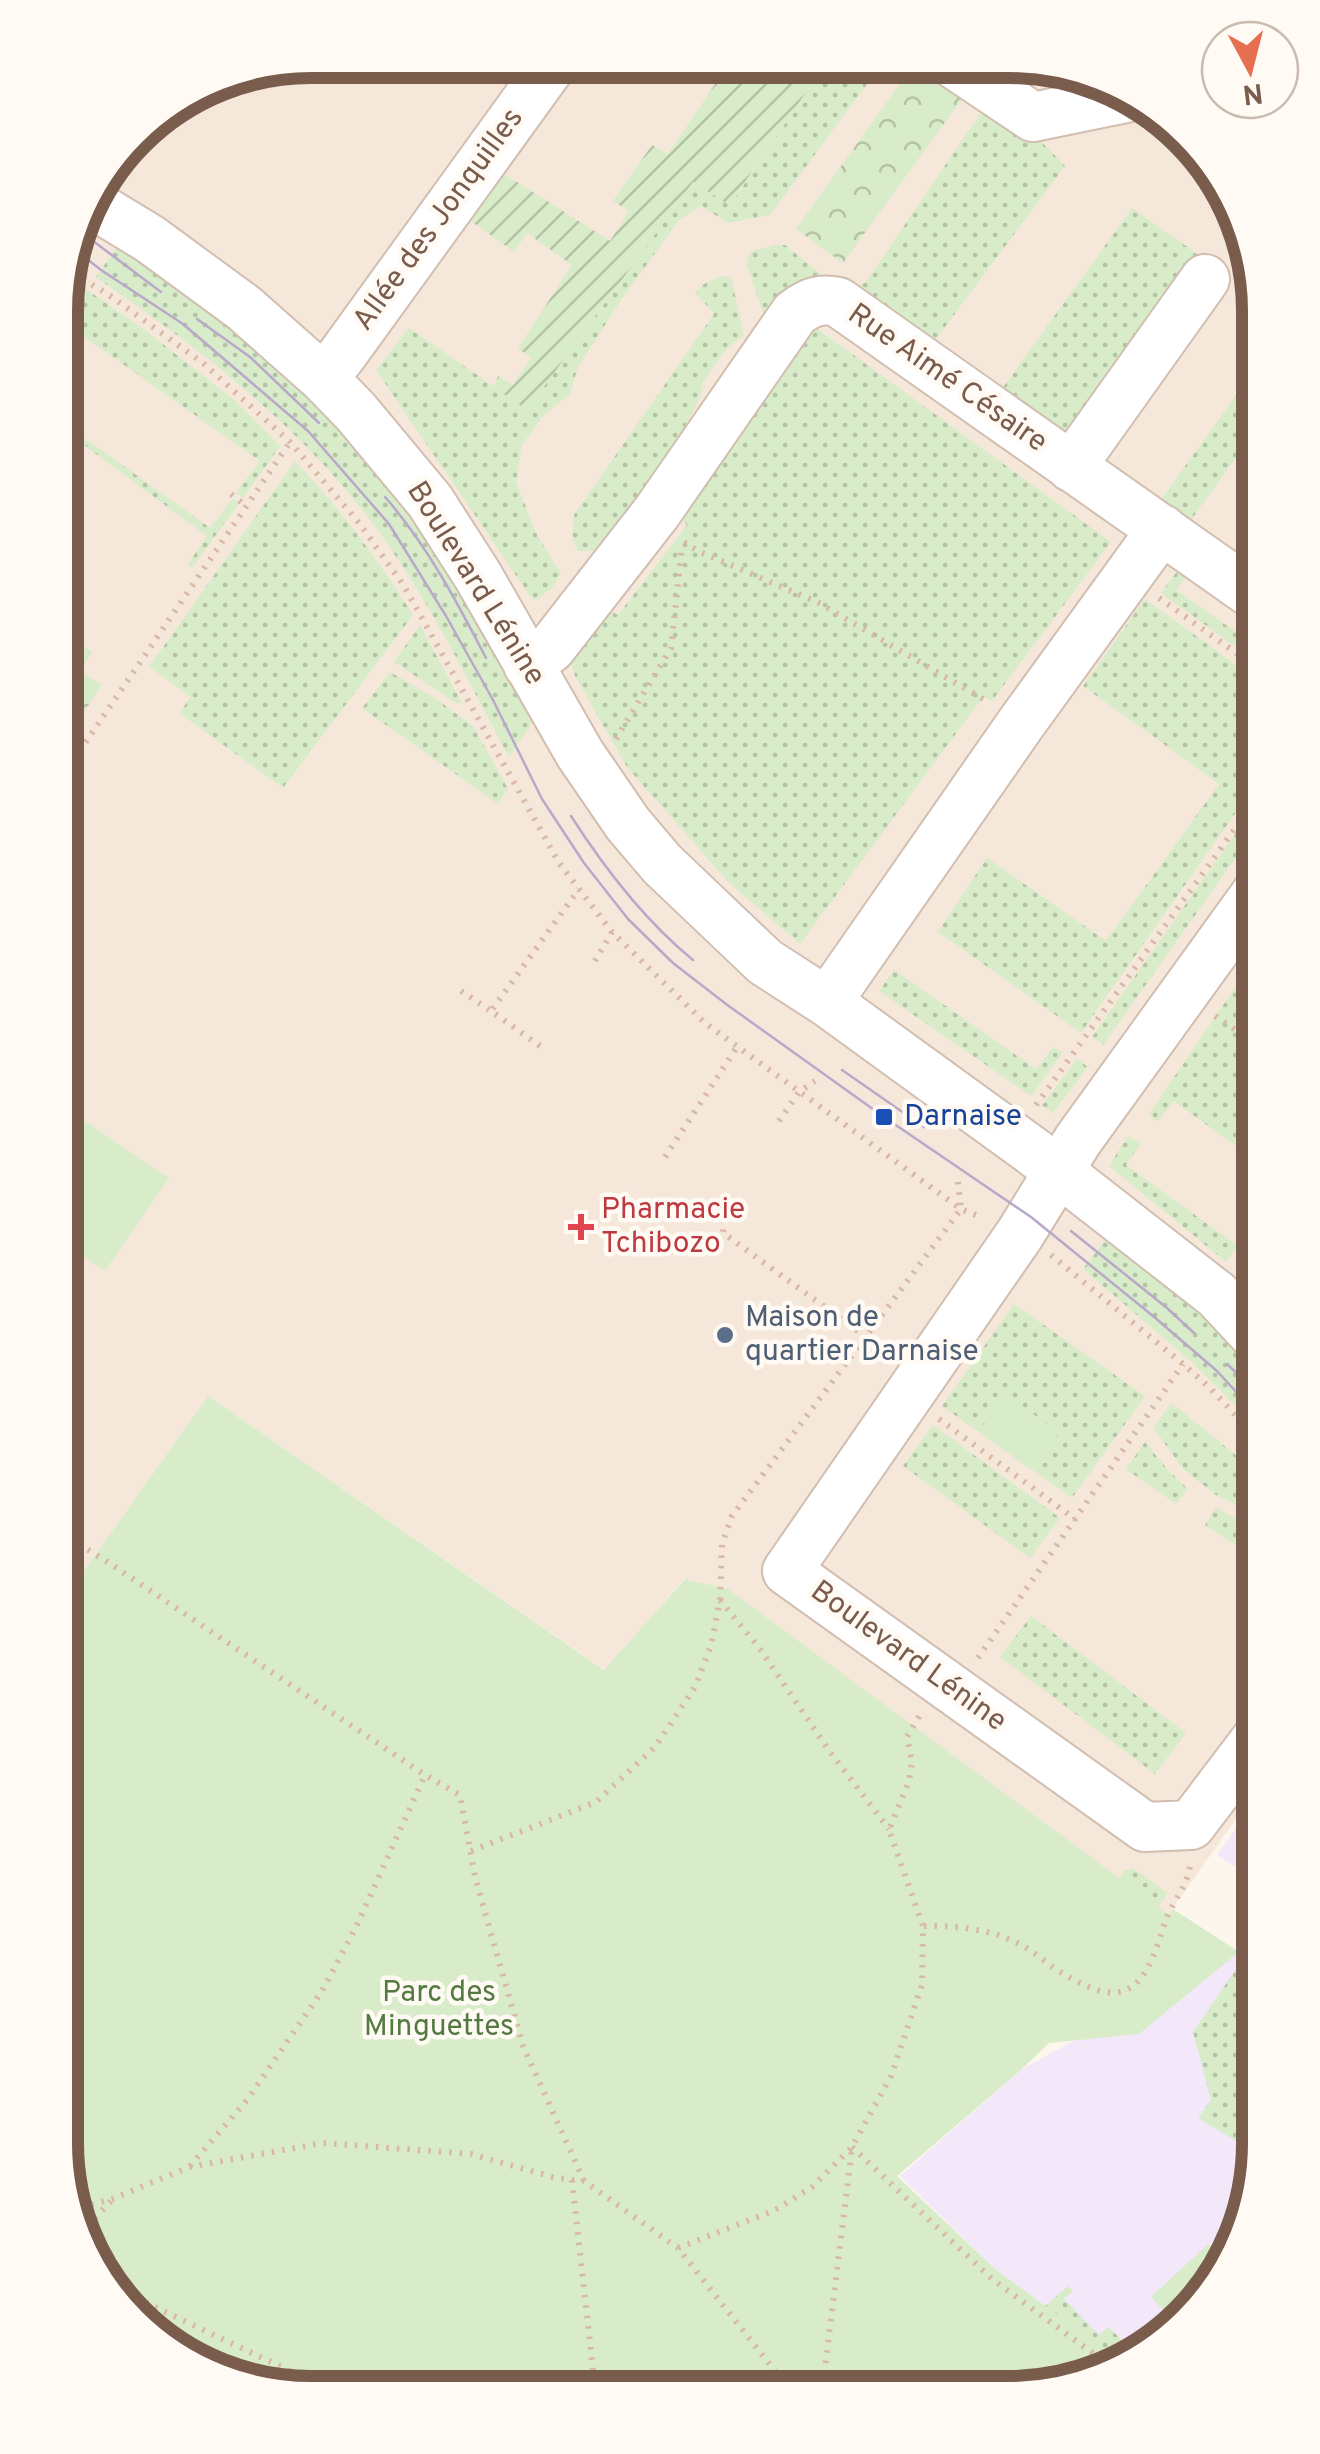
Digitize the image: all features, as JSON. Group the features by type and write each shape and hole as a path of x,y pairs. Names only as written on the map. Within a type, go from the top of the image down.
{"street":[{"name":"Allée des Jonquilles","path":"323,378 542,78"},
{"path":"975,78 1034,117 1111,101"},
{"name":"Boulevard Lénine","path":"101,209 150,239 244,308 356,412 430,501 478,576 580,754 614,806 662,864 765,962 1068,1156 1242,1322"},
{"path":"1071,467 1205,278"},
{"name":"Rue Aimé Césaire","path":"528,665 552,648 670,526 796,313 810,302 824,299 838,302 1242,585"},
{"path":"827,1002 1162,529"},
{"name":"Boulevard Lénine","path":"1191,1825 1145,1827 787,1571 1020,1234 1068,1156 1242,913"},
{"path":"1191,1825 1242,1758"}],"path":[{"path":"78,753 290,442"},
{"path":"231,494 246,506"},
{"path":"670,526 698,551 816,602 1022,722"},
{"path":"608,752 671,648 670,526"},
{"path":"1129,576 1242,657"},
{"path":"1068,1156 1035,1107 1242,819"},
{"path":"491,1010 579,889"},
{"path":"595,961 612,932"},
{"path":"460,991 540,1046"},
{"path":"665,1157 737,1048"},
{"path":"780,1121 799,1092 816,1082"},
{"path":"471,1852 596,1802 655,1747 694,1687 711,1646 720,1600 722,1544 732,1516 961,1209 958,1182"},
{"path":"726,1198 723,1232 866,1337"},
{"path":"890,1830 910,1781 912,1762 906,1737 1075,1518 1183,1364"},
{"path":"908,1397 1075,1518"},
{"path":"78,1543 425,1775 460,1794 475,1877 523,2046 584,2181 678,2248 779,2376"},
{"path":"678,2248 775,2210 812,2187 852,2146 891,2076 922,1985 923,1926 890,1830 830,1752 760,1649 720,1600"},
{"path":"189,2168 247,2100 322,1991 357,1925 425,1775"},
{"path":"923,1926 944,1925 1014,1941 1101,1992 1132,1988 1157,1949 1169,1908 1190,1876 1191,1825"},
{"path":"87,2206 189,2168 323,2144 470,2154 556,2178 584,2181"},
{"path":"852,2146 992,2278 1099,2358"},
{"path":"823,2376 852,2146"},
{"path":"572,2180 593,2376"},
{"path":"91,2221 112,2199"},
{"path":"136,2298 300,2376"}],"shaded area":[{"path":"295,78 1025,78 1084,90 1139,117 1185,157 1218,207 1238,265 1242,310 1242,1810 1168,1915 728,1589 684,1579 605,1670 208,1396 78,1579 78,310 79,280 90,236 117,181 157,135 194,109 250,85"},
{"path":"1242,1820 1242,1871 1217,1855"},
{"path":"1242,1947 1242,2159 1230,2218 1211,2260 1174,2308 1139,2337 1110,2353 994,2268 900,2176 1022,2069"}],"green space":[{"path":"719,78 733,78 741,84 745,78 816,78 729,205 693,182 527,410 494,387 498,376 513,385 531,358 518,348 572,265 527,233 514,252 471,221 503,173 610,241 629,211 613,201 652,145 668,154"},
{"path":"816,78 872,78 770,215 728,223 701,206 679,220 578,367 570,394 543,416 522,445 516,482 536,533 561,574 551,589 536,600 376,370 409,328 527,409 693,182 730,205"},
{"path":"904,78 933,78 962,99 843,263 796,229"},
{"path":"982,111 1029,129 1065,166 927,351 850,292 866,282"},
{"path":"1132,208 1203,258 1066,450 997,396"},
{"path":"121,241 303,384 410,508 535,719 509,757 415,586 349,494 284,424 248,392 96,277"},
{"path":"785,245 827,279 799,282 779,307 764,316 747,265 750,252"},
{"path":"721,276 731,277 744,336 728,347 703,382 700,398 666,461 640,498 597,551 578,551 572,537 574,515 714,314 695,292"},
{"path":"79,284 233,399 280,446 243,498 236,493 260,461 83,336 78,344"},
{"path":"815,327 1111,542 992,701 983,697 800,944 729,883 627,767 571,663 605,608 618,615 687,525 681,519"},
{"path":"1242,387 1242,450 1188,524 1158,504"},
{"path":"78,434 89,441 78,457"},
{"path":"89,441 210,528 233,498 239,503 192,568 188,564 207,536 85,446"},
{"path":"295,461 358,535 413,615 283,788 179,713 191,697 149,667"},
{"path":"1184,562 1192,568 1176,590 1242,636 1237,648 1161,593"},
{"path":"1145,599 1242,669 1242,804 1081,1033 938,932 987,858 1106,941 1219,784 1083,686"},
{"path":"420,625 462,703 456,703 394,662"},
{"path":"78,643 92,652 78,669"},
{"path":"78,669 102,685 78,720"},
{"path":"390,672 473,726 508,789 498,804 362,708"},
{"path":"1242,824 1242,849 1103,1045 1092,1037"},
{"path":"894,970 1036,1069 1053,1047 1063,1052 1031,1096 879,991"},
{"path":"1242,977 1242,1150 1173,1101 1158,1122 1149,1114"},
{"path":"1077,1059 1088,1067 1053,1113 1042,1105"},
{"path":"78,1116 169,1178 105,1271 78,1253"},
{"path":"1128,1136 1141,1144 1126,1165 1238,1246 1226,1262 1109,1166"},
{"path":"1111,1233 1171,1284 1242,1353 1242,1412 1192,1362 1083,1269"},
{"path":"1014,1304 1145,1396 1072,1498 942,1406"},
{"path":"1006,1394 1059,1433 1031,1470 979,1431"},
{"name":"Parc des Minguettes","path":"208,1396 604,1670 685,1579 728,1589 1168,1914 1173,1909 1239,1952 1139,2034 1049,2043 897,2176 994,2268 1110,2353 1055,2372 1025,2376 280,2375 207,2352 157,2319 135,2297 102,2247 82,2189 78,2159 78,1579"},
{"path":"1172,1403 1242,1460 1242,1508 1216,1495 1183,1469 1153,1427"},
{"path":"933,1425 1060,1518 1030,1558 903,1466"},
{"path":"1145,1442 1188,1489 1176,1504 1126,1469"},
{"path":"1216,1507 1242,1523 1242,1533 1234,1544 1205,1525"},
{"path":"1031,1616 1186,1733 1155,1774 1000,1657"},
{"path":"1132,1867 1168,1893 1158,1907 1143,1897 1109,1894 1125,1870"},
{"path":"1242,1960 1242,2145 1198,2118 1211,2100 1193,2032"},
{"path":"1208,2244 1215,2252 1194,2285 1167,2315 1151,2297"},
{"path":"1068,2286 1073,2291 1064,2299 1099,2335 1108,2327 1127,2344 1110,2353 1045,2306"}],"tram line":[{"path":"89,238 161,292"},
{"path":"84,257 183,324 308,431 389,524 493,700 542,799 584,863 628,919 673,963 726,1004 1031,1217 1153,1316 1217,1371 1242,1398"},
{"path":"197,319 250,357 319,423"},
{"path":"385,497 428,554 486,658"},
{"path":"571,816 626,893 693,960"},
{"path":"842,1070 924,1127"},
{"path":"1071,1231 1194,1333"},
{"path":"1227,1364 1242,1378"}],"place":[{"name":"Darnaise","path":"884,1117"},
{"name":"Pharmacie Tchibozo","path":"581,1227"},
{"name":"Maison de quartier Darnaise","path":"725,1335"}]}
